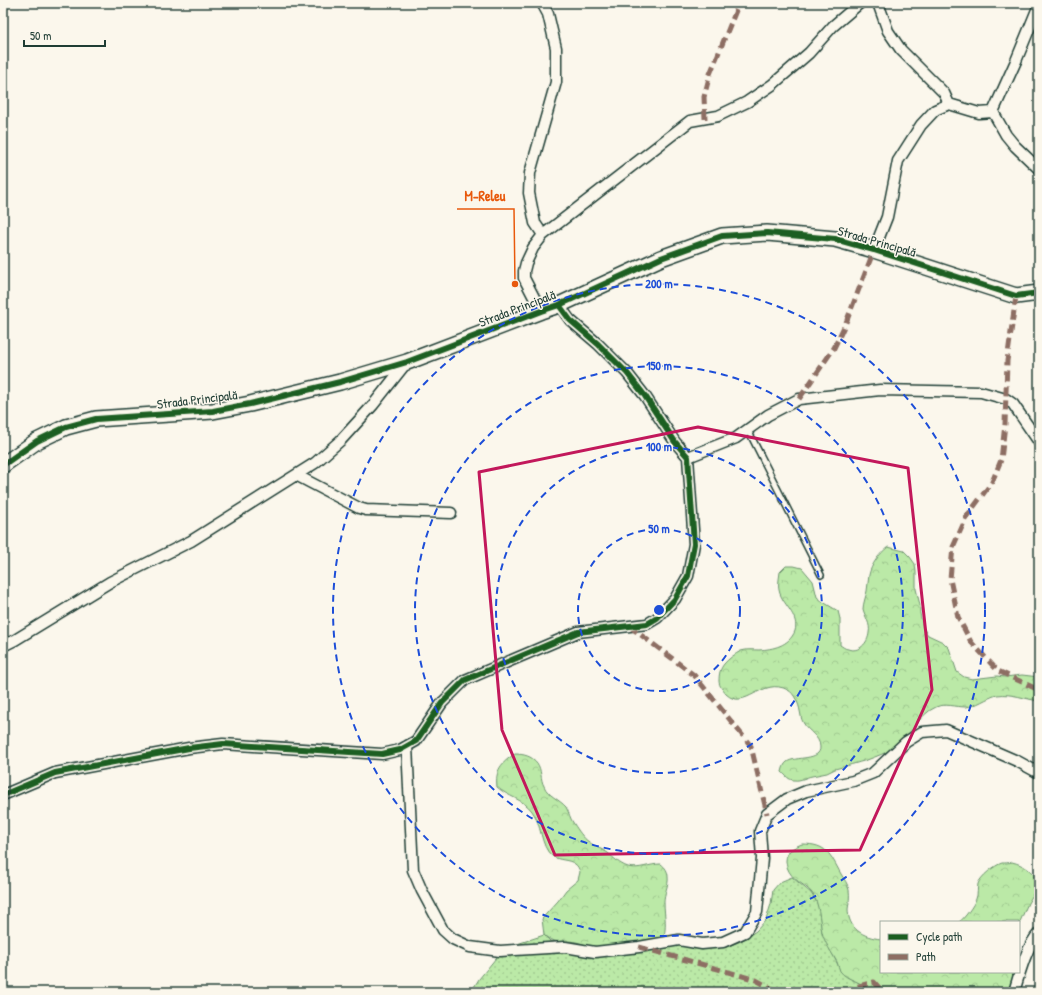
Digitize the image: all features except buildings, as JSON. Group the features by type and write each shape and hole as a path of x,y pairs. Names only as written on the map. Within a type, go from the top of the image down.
{"street":[{"path":"542,3 548,14 556,48 556,82 530,173 529,193 536,223 543,235"},
{"path":"541,311 524,278 524,271 531,253 543,235 690,121 718,116 747,102 772,85 809,52 833,26 860,3"},
{"path":"878,3 888,31 901,50 944,93 949,104"},
{"path":"993,112 1039,5"},
{"path":"874,250 887,217 898,161 921,125 935,110 949,104 978,113 993,112"},
{"path":"993,112 1014,146 1039,169"},
{"name":"Strada Principală","path":"3,465 37,440 66,427 96,419 213,411 250,404 332,384 407,362 559,305 661,258 722,236 767,232 835,239 874,250 1016,296 1039,293"},
{"path":"3,795 55,773 202,746 223,744 382,754 400,750 416,741 442,703 465,680 578,632 647,624 657,618 676,599 688,576 694,544 688,457 675,442 628,373 570,320 559,305"},
{"path":"3,646 110,582 191,541 315,463 341,440 373,405 407,362"},
{"path":"688,457 736,438 768,415 799,399 880,390 981,392 1006,400 1014,404 1039,442"},
{"path":"296,475 359,508 366,510 451,513"},
{"path":"407,746 413,870 422,891 443,930 453,939 470,947 500,951 565,947 595,952 639,947 679,940 702,944 723,942 744,932 757,912 762,858 760,830 767,814 787,799 806,791 854,781 873,773 906,742 922,732 946,730 1016,761 1039,773"},
{"path":"1020,972 1034,938 1039,933"},
{"path":"1014,992 1020,973"}],"lane":[{"path":"748,430 821,575"}],"highlighted area":[{"path":"698,427 908,468 932,690 860,850 555,855 502,730 479,472"}],"green space":[{"path":"888,547 904,551 915,564 916,589 923,628 928,635 943,642 949,648 957,672 964,677 972,679 1022,675 1039,677 1039,701 1013,695 997,695 978,704 966,707 947,705 939,706 924,715 901,742 885,753 827,773 810,776 799,780 788,778 782,772 786,763 791,760 812,756 819,751 820,747 816,737 802,721 799,705 794,696 788,690 779,687 770,687 747,697 740,699 733,698 726,694 721,688 719,678 721,670 728,660 741,651 775,648 785,643 792,636 796,626 794,617 781,596 779,587 780,572 786,566 802,568 813,581 817,597 838,611 840,619 840,645 846,649 856,650 865,644 868,637 869,624 863,609 869,575 876,560"},
{"path":"515,754 527,756 537,763 546,789 566,807 571,820 577,829 591,844 608,853 619,863 628,867 636,868 661,864 665,868 668,880 664,899 665,926 662,942 634,952 618,954 606,952 582,943 552,940 544,935 542,919 566,890 578,880 580,872 573,862 558,859 548,852 543,841 538,822 532,811 520,801 497,787 498,771 506,761"},
{"path":"802,844 817,846 827,852 834,861 848,888 848,909 851,922 858,931 863,934 880,939 880,973 1018,973 1014,982 1007,992 870,992 864,985 847,977 840,971 837,962 824,940 815,898 809,890 792,876 787,867 786,858 793,848"},
{"path":"1012,862 1027,868 1038,880 1037,888 1028,903 1020,922 960,921 975,902 979,881 999,864"},
{"path":"792,877 811,893 816,901 819,908 822,933 841,971 847,977 869,989 870,992 471,992 479,979 500,953 514,945 544,935 550,941 575,942 592,946 616,955 632,952 662,942 709,947 726,947 741,941 756,931 766,920 771,904 773,890 780,882"}],"marked path":[{"path":"705,119 704,97 710,74 739,3"},
{"path":"799,399 834,348 847,320 874,250"},
{"path":"1016,296 1007,361 1005,424 1001,460 992,482 967,516 953,547 950,579 958,617 971,642 998,671 1039,690"},
{"path":"629,626 694,675 751,746 767,814"},
{"path":"639,947 756,980 778,992"},
{"path":"844,992 874,982 883,992"}],"cycle path":[{"path":"3,465 37,441 66,427 96,419 213,411 250,404 340,382 407,362 559,305 661,258 722,236 767,233 835,239 874,250 1016,296 1039,293"},
{"path":"3,795 55,773 189,748 223,744 382,754 400,750 416,741 442,703 465,680 578,632 647,624 657,618 675,599 688,576 694,544 688,457 675,442 645,396 627,373 598,344 570,320 559,305"}],"place":[{"name":"M-Releu","path":"515,284"}]}
